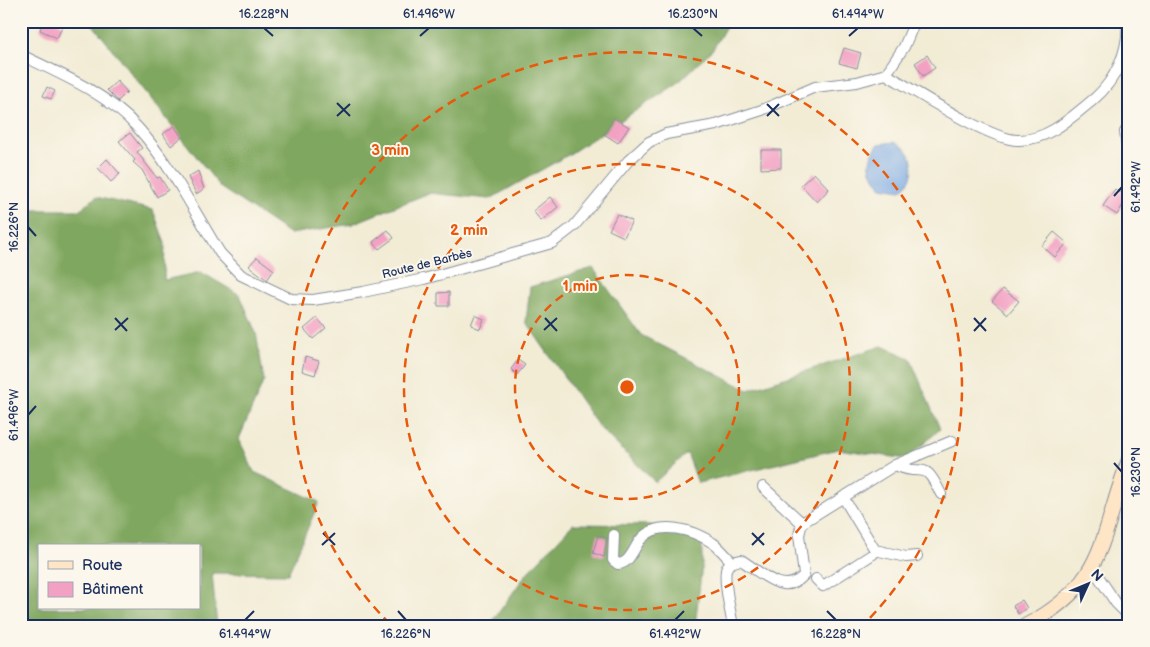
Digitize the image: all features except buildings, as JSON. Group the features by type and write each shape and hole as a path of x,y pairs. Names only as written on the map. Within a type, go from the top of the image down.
{"main road":[{"path":"1025,626 1059,604 1080,586 1092,567 1106,538 1129,460"}],"street":[{"path":"915,21 904,47 886,74 982,128 1018,140 1031,138 1066,122 1107,88 1123,56 1127,21"},
{"name":"Route de Barbès","path":"21,55 71,79 114,107 137,128 165,164 220,253 231,267 241,275 291,299 313,300 424,279 552,243 574,226 628,160 649,142 666,134 716,125 762,110 815,87 857,82 886,74"},
{"path":"1129,127 1125,132 1129,162"},
{"path":"733,626 725,576 727,567 732,562 741,560 782,585 791,585 799,581 804,574 799,535 802,523 895,465 952,441"},
{"path":"895,465 907,471 924,469 928,471 941,494"},
{"path":"763,487 802,523"},
{"path":"843,497 875,550 906,558 917,556"},
{"path":"614,535 613,560 618,564 627,560 642,538 657,530 677,528 714,544 732,562"},
{"path":"816,580 823,586 873,554 875,550"},
{"path":"1092,567 1116,603 1129,616"}],"green space":[{"path":"90,21 729,21 713,49 678,83 568,155 490,199 429,193 352,224 290,234 221,188"},
{"path":"96,197 153,210 165,243 164,280 201,272 240,295 256,333 264,380 239,439 254,472 319,502 288,574 212,573 217,626 21,626 21,210 79,210"},
{"path":"593,268 641,335 748,390 882,346 910,358 940,429 907,459 838,449 698,483 687,453 655,482 599,427 526,322 530,287"},
{"path":"573,524 650,525 702,539 702,565 695,626 489,626 527,573"}],"water":[{"path":"894,142 907,151 911,157 911,178 901,190 882,187 871,171 870,166 872,156 879,144"}]}
